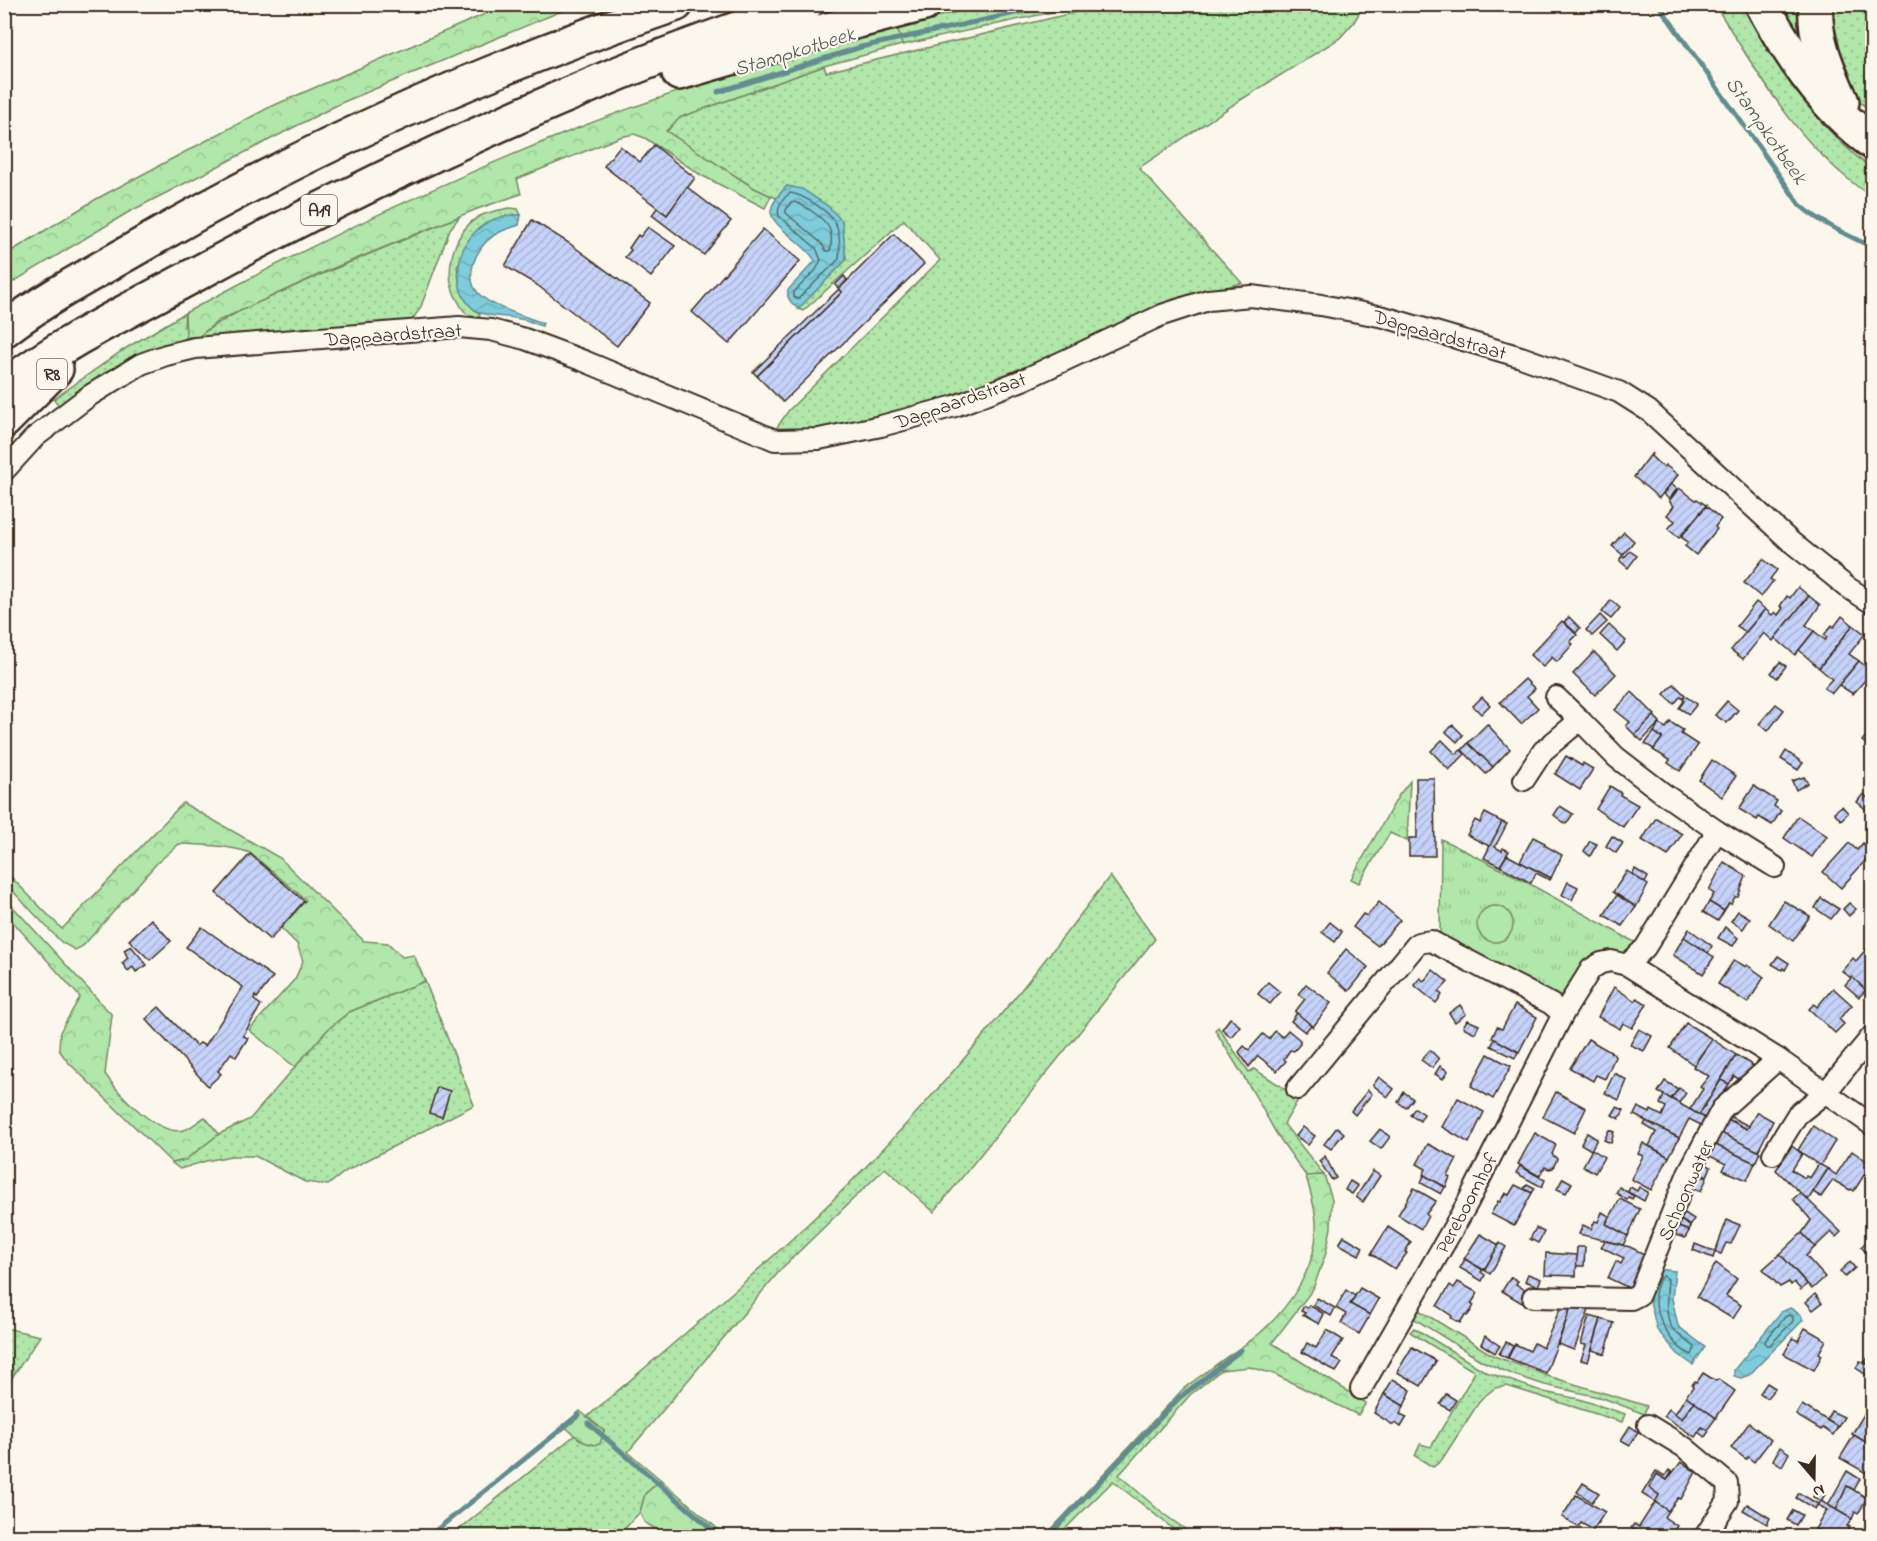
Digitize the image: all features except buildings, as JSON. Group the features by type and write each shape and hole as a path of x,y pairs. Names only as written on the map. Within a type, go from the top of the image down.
{"highway":[{"path":"4,330 43,303 192,216 329,147 530,56 675,4"},
{"name":"A19","path":"4,387 33,365 261,239 399,170 611,77 806,4"},
{"path":"546,106 667,76 924,4"},
{"path":"1762,4 1776,31 1812,82 1863,136"},
{"path":"1816,4 1815,17 1826,66 1863,136"},
{"path":"4,319 43,303"},
{"name":"R8","path":"4,421 99,328"}],"street":[{"name":"Dappaardstraat","path":"4,471 35,437 88,396 141,364 195,348 459,327 491,330 525,339 584,361 775,440 819,439 881,426 955,406 1025,380 1161,315 1208,300 1251,296 1321,305 1384,317 1521,357 1619,392 1649,411 1790,541 1847,587 1872,603"},
{"path":"1556,697 1616,757 1717,831 1775,867"},
{"path":"1524,780 1543,751 1580,720"},
{"path":"1717,831 1646,948 1628,965 1778,1059 1872,1125"},
{"path":"1297,1089 1418,943 1431,941 1551,1004 1563,1014"},
{"name":"Pereboomhof","path":"1360,1389 1467,1204 1563,1014 1591,969 1601,963 1611,961 1628,965"},
{"path":"1773,1154 1797,1115 1826,1092 1872,1036"},
{"name":"Schoonwater","path":"1533,1297 1631,1299 1639,1295 1688,1173 1722,1110 1778,1059"},
{"path":"1648,1425 1683,1448 1727,1483 1728,1501 1705,1536"}],"green space":[{"path":"508,4 576,5 341,103 127,213 5,287 5,255 98,198 270,107"},
{"path":"988,5 1084,5 902,45 897,26"},
{"path":"1106,5 1364,5 1354,22 1340,38 1239,101 1139,168 1242,283 1195,295 1015,377 925,408 808,433 775,430 789,410 940,260 904,220 803,311 798,309 846,260 842,221 787,186 776,198 754,188 666,132 680,117 824,66 826,72"},
{"path":"1715,5 1745,5 1783,69 1813,111 1845,147 1872,169 1872,197 1846,177 1802,134 1766,85"},
{"path":"1770,5 1806,5 1816,65"},
{"path":"1829,5 1872,5 1872,114 1857,98 1835,55"},
{"path":"897,26 902,45 824,66 681,117 666,131 754,188 771,196 765,208 701,175 645,138 634,134 620,137 517,179 521,194 477,209 329,270 218,321 198,337 186,337 185,313 330,238 528,148 696,85"},
{"path":"510,208 518,209 521,215 512,215 457,266 465,299 480,314 479,319 465,312 453,291 450,267 452,256 456,244 469,224 489,212"},
{"path":"460,216 450,229 420,309 412,320 403,324 195,342 107,374 59,406 54,399 123,350 185,313 184,326 198,337 252,305"},
{"path":"1410,781 1407,841 1390,833 1359,883 1351,879 1399,795"},
{"path":"183,803 280,858 364,941 388,943 402,957 414,955 425,981 349,1012 327,1030 295,1067 249,1030 295,979 303,961 297,944 281,928 306,900 250,853 224,847 179,844 157,863 83,946 75,950 61,942 5,883 5,871 62,929"},
{"path":"1441,839 1517,877 1638,944 1628,953 1604,955 1567,997 1560,999 1440,934"},
{"path":"1110,876 1155,939 934,1212 885,1168 782,1268 628,1452 661,1480 645,1494 640,1512 618,1536 451,1536 575,1435 584,1442 604,1431 587,1417 755,1272 810,1222 891,1141 1004,1011"},
{"path":"5,898 112,1015 105,1074 119,1092 140,1112 163,1127 184,1130 205,1117 219,1134 185,1160 172,1163 68,1062 59,1050 60,1032 80,997 5,913"},
{"path":"1495,906 1508,911 1513,924 1508,937 1495,942 1482,937 1477,924 1482,911"},
{"path":"425,981 474,1105 346,1171 328,1185 305,1182 255,1156 231,1156 180,1169 172,1163 185,1160 219,1134 250,1119 327,1030 349,1012"},
{"path":"1218,1027 1249,1072 1254,1069 1298,1100 1284,1124 1324,1175 1306,1176 1276,1133 1215,1030"},
{"path":"1324,1175 1332,1199 1331,1228 1326,1253 1313,1289 1272,1343 1366,1403 1358,1415 1274,1374 1250,1367 1221,1370 1217,1364 1254,1338 1270,1323 1300,1284 1313,1254 1316,1238 1315,1210 1306,1176"},
{"path":"1417,1309 1494,1356 1548,1376 1647,1406 1644,1414 1603,1398 1545,1385 1514,1375 1482,1361 1413,1318"},
{"path":"4,1328 40,1336 5,1388"},
{"path":"1414,1328 1486,1372 1544,1392 1579,1399 1625,1414 1622,1422 1507,1386 1495,1388 1481,1399 1441,1461 1433,1467 1415,1456 1420,1444 1431,1447 1475,1372 1410,1332"},
{"path":"1217,1364 1221,1370 1190,1395 1119,1475 1162,1513 1195,1536 1182,1536 1113,1481 1058,1536 1045,1536 1184,1388"},
{"path":"580,1411 604,1431 600,1444 585,1442 563,1425"},
{"path":"661,1480 726,1536 667,1536 644,1522 640,1512 645,1494"}],"water":[{"path":"787,186 802,189 828,206 842,221 846,260 798,309 789,298 788,290 815,261 772,217 773,204"},
{"path":"521,215 519,225 496,234 481,247 473,263 472,280 475,288 486,300 501,308 543,323 542,326 479,312 468,304 460,287 461,255 472,235 489,221"},
{"path":"1656,1269 1675,1271 1672,1299 1678,1326 1705,1347 1693,1365 1678,1354 1657,1330 1648,1293"},
{"path":"1790,1308 1801,1315 1803,1320 1749,1375 1741,1378 1734,1376 1734,1370 1781,1312"}],"waterway":[{"name":"Stampkotbeek","path":"718,92 861,47 1057,4"},
{"name":"Stampkotbeek","path":"1658,4 1800,205 1826,223 1872,247"},
{"path":"1048,1536 1179,1398 1241,1350"},
{"path":"429,1536 579,1415"},
{"path":"588,1423 720,1536"}]}
